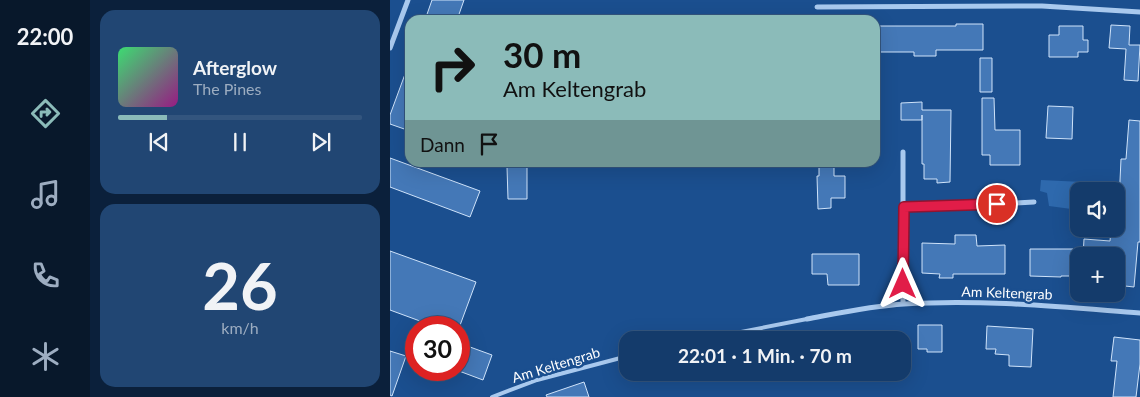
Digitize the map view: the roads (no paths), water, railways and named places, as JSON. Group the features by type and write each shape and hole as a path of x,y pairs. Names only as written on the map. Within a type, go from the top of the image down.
{"street":[{"path":"390,48 408,0"},
{"path":"1070,0 1070,7"},
{"path":"817,6 892,3 1070,7 1140,12"},
{"path":"903,152 903,304"},
{"path":"904,207 1034,202"},
{"name":"Am Keltengrab","path":"806,319 867,308 903,304 968,302 1140,313"}],"lane":[{"name":"Am Keltengrab","path":"745,331 806,319"},
{"name":"Am Keltengrab","path":"492,397 537,380 619,358"}]}
